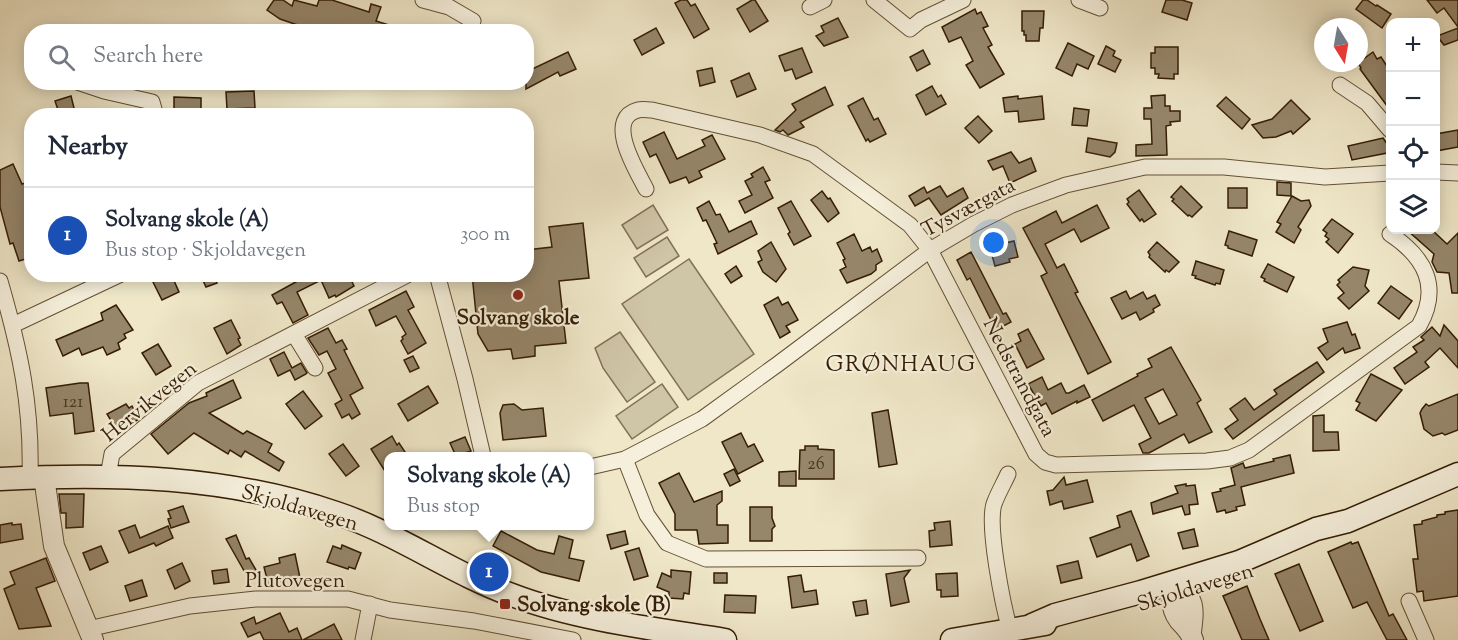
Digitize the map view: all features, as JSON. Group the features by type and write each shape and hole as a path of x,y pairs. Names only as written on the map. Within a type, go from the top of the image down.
{"main road":[{"name":"Skjoldavegen","path":"952,640 1021,627 1058,623 1262,566 1322,538 1348,521 1458,474"},
{"name":"Skjoldavegen","path":"0,478 108,476 165,479 232,487 285,498 337,513 387,535 455,570 522,599 593,617 725,640"}],"street":[{"path":"423,0 450,7 473,21"},
{"path":"874,0 910,29 921,20 963,0"},
{"path":"1340,85 1368,103 1387,126"},
{"path":"101,90 152,102 154,108"},
{"name":"Nedstrandgata","path":"646,189 624,144 623,125 628,115 638,110 652,110 760,135 813,154 910,225 930,250 1036,454 1045,462 1056,465 1207,461 1230,458 1249,450 1419,326 1426,313 1430,286 1419,259 1405,244 1390,234"},
{"name":"Tysværgata","path":"594,465 625,459 702,419 930,250 1012,205 1066,185 1145,167 1224,167 1325,177 1386,173"},
{"path":"1440,172 1458,173"},
{"path":"0,281 26,389 37,477 54,546 90,634"},
{"path":"0,337 13,328 105,282"},
{"name":"Hervikvegen","path":"108,476 112,454 198,383 294,334 383,282"},
{"path":"439,282 482,452"},
{"path":"294,334 315,368"},
{"path":"625,459 647,515 667,543 706,559 918,558"},
{"path":"1008,474 994,504 991,522 1002,590 1021,627"},
{"path":"1178,591 1178,619 1192,636"},
{"name":"Plutovegen","path":"90,634 178,607 256,599 348,599 390,610 474,621 573,640"},
{"path":"1409,601 1421,638"},
{"path":"363,640 370,604"}],"shaded area":[{"path":"653,205 668,230 637,249 622,225"},
{"path":"667,237 679,256 646,277 634,258"},
{"path":"689,259 754,354 688,400 622,304"},
{"path":"620,332 655,382 627,402 603,368 595,348"},
{"path":"662,384 678,407 632,439 616,416"}],"building":[{"path":"274,0 283,0 292,6 294,0 317,6 319,0 332,0 369,12 371,4 381,7 376,21 386,24 295,24 280,19 267,10"},
{"path":"687,0 691,6 695,4 709,29 694,38 675,3"},
{"path":"755,0 768,21 750,32 737,9"},
{"path":"1166,0 1182,0 1192,3 1187,20 1162,12"},
{"path":"1363,0 1367,0 1391,14 1386,18 1382,28 1356,9"},
{"path":"1427,0 1458,0 1458,27 1444,8 1437,13"},
{"path":"975,9 977,14 981,12 988,26 983,28 992,45 988,47 1004,74 980,88 966,65 973,61 961,37 949,42 942,27"},
{"path":"1022,11 1044,11 1043,28 1040,28 1039,41 1026,41 1026,35 1022,31"},
{"path":"838,18 848,37 824,46 816,36 824,32 821,26"},
{"path":"656,28 664,43 642,55 634,40"},
{"path":"1458,28 1458,40 1444,45 1440,40 1440,35"},
{"path":"1068,43 1094,56 1088,69 1077,64 1072,76 1056,68"},
{"path":"1106,46 1115,51 1113,56 1121,60 1115,72 1098,64"},
{"path":"1155,47 1178,47 1178,74 1174,74 1174,79 1158,78 1159,74 1155,74 1155,68 1151,68 1151,53 1155,53"},
{"path":"802,48 812,72 796,79 792,69 785,71 779,56"},
{"path":"923,50 930,64 917,71 910,57"},
{"path":"568,52 576,69 560,76 558,72 534,85 534,68"},
{"path":"1373,52 1377,59 1381,57 1386,65 1386,105 1362,72 1368,72 1368,56"},
{"path":"712,68 715,82 700,86 697,71"},
{"path":"749,73 756,89 737,97 731,81"},
{"path":"932,86 938,97 941,95 946,104 926,115 916,95"},
{"path":"825,87 833,105 800,122 804,127 788,135 783,130 780,132 775,130 796,110 792,104"},
{"path":"254,91 255,108 227,108 226,92"},
{"path":"1165,95 1165,106 1170,106 1170,111 1180,111 1180,121 1170,122 1171,125 1166,126 1167,155 1136,156 1136,145 1152,144 1151,119 1144,119 1144,108 1152,108 1151,96"},
{"path":"71,96 74,108 57,108 55,101"},
{"path":"1018,96 1018,99 1042,96 1044,119 1019,122 1018,111 1005,112 1003,98"},
{"path":"174,97 201,98 201,108 174,108"},
{"path":"1226,97 1250,119 1242,129 1217,106"},
{"path":"863,98 874,120 878,118 886,134 870,142 868,139 866,141 848,106"},
{"path":"1291,100 1310,119 1293,134 1291,131 1276,137 1263,138 1252,125 1272,119"},
{"path":"1074,108 1089,110 1087,126 1072,125"},
{"path":"978,116 992,131 979,143 965,128"},
{"path":"1458,130 1458,147 1440,150 1440,133"},
{"path":"664,132 677,159 705,146 702,140 712,135 725,159 699,171 702,177 689,183 686,177 670,183 656,154 650,157 643,142"},
{"path":"1088,138 1117,143 1115,152 1110,157 1086,152"},
{"path":"1383,138 1386,142 1386,153 1352,160 1348,146"},
{"path":"1011,152 1019,163 1031,158 1036,171 1010,183 1003,166 993,170 988,161"},
{"path":"13,164 22,184 24,183 24,259 19,261 13,243 10,244 0,207 0,170"},
{"path":"763,167 770,180 765,182 773,198 745,213 739,201 752,195 745,181 753,177 751,174"},
{"path":"1277,182 1291,183 1291,196 1277,195"},
{"path":"940,186 947,197 963,188 968,198 941,215 929,198 915,206 909,196 924,187 927,193"},
{"path":"1181,186 1202,207 1192,217 1172,201 1174,199 1171,197"},
{"path":"1228,188 1247,188 1247,208 1228,208"},
{"path":"1139,190 1156,214 1144,222 1142,219 1140,221 1127,204 1129,202 1127,199"},
{"path":"822,191 828,199 830,198 839,213 828,222 811,200"},
{"path":"1292,196 1301,201 1309,200 1311,206 1298,227 1301,230 1294,243 1276,232 1281,224 1277,222"},
{"path":"709,201 716,215 720,214 729,232 751,221 757,234 718,254 714,244 717,243 706,220 703,221 697,208"},
{"path":"791,201 811,236 794,245 778,208"},
{"path":"1097,205 1109,228 1081,242 1074,229 1045,244 1057,268 1064,264 1078,292 1075,293 1111,362 1088,374 1041,276 1047,273 1023,228 1056,211 1062,223"},
{"path":"1332,219 1353,234 1338,253 1326,242 1329,239 1323,230"},
{"path":"583,223 589,278 559,281 566,343 535,346 535,356 513,359 511,349 488,351 478,334 473,282 534,282 534,249 552,247 549,227"},
{"path":"1229,231 1257,240 1252,256 1225,245"},
{"path":"1458,233 1458,293 1452,293 1449,273 1437,272 1432,262 1434,254 1412,234 1436,234 1447,244"},
{"path":"854,234 862,251 870,247 872,252 877,249 882,261 876,265 876,270 871,274 847,283 840,270 846,267 843,260 845,259 837,243"},
{"path":"1004,237 1005,243 1014,241 1018,257 995,266 988,241"},
{"path":"771,242 786,269 776,282 763,272 758,262 762,260 758,251"},
{"path":"1157,242 1179,262 1169,272 1166,270 1165,272 1149,257 1148,252"},
{"path":"971,252 1003,314 1006,313 1011,322 996,330 970,278 967,280 957,260"},
{"path":"1196,261 1224,270 1220,284 1215,285 1195,278 1196,276 1192,275"},
{"path":"1268,264 1294,277 1287,292 1264,281 1265,279 1261,277"},
{"path":"736,266 742,276 731,283 725,274"},
{"path":"1353,267 1369,270 1365,286 1369,291 1349,309 1338,298 1344,293 1337,285 1340,282 1338,280"},
{"path":"153,282 175,282 179,292 162,300"},
{"path":"204,282 217,283 206,287"},
{"path":"296,282 317,282 297,292 308,315 293,323 282,302 277,304 272,295"},
{"path":"322,282 352,282 354,286 336,297 335,295 329,298"},
{"path":"1391,286 1412,301 1399,319 1378,303"},
{"path":"406,291 414,307 408,310 426,343 408,354 401,341 406,334 396,316 376,326 369,310"},
{"path":"1126,291 1130,299 1143,292 1147,299 1155,295 1160,305 1153,309 1154,312 1140,320 1136,312 1122,319 1111,298"},
{"path":"778,297 782,305 788,302 798,320 786,326 790,332 780,338 764,305"},
{"path":"116,305 133,330 124,334 126,338 118,343 120,349 107,355 103,347 82,355 79,348 63,356 56,340 103,320 101,313"},
{"path":"231,320 241,345 227,354 214,328"},
{"path":"1347,322 1360,348 1345,353 1343,348 1327,360 1318,348 1328,342 1323,329"},
{"path":"1444,325 1458,341 1458,368 1440,348 1425,362 1429,367 1405,384 1394,368 1417,352 1413,347 1424,340 1421,337 1432,327 1440,336"},
{"path":"328,328 336,343 342,340 347,349 344,350 363,388 350,395 360,414 352,419 349,414 342,418 335,404 342,400 328,373 336,369 327,351 319,355 308,338"},
{"path":"1028,329 1044,359 1027,368 1015,344 1021,341 1018,334"},
{"path":"158,344 171,366 156,375 142,353"},
{"path":"1171,347 1201,400 1197,403 1212,432 1189,443 1184,434 1149,453 1143,453 1139,444 1151,438 1134,405 1103,421 1092,400 1152,367 1148,359","holes":["1163,389 1177,415 1159,424 1145,398"]},
{"path":"284,352 292,368 301,363 307,373 295,380 290,370 278,376 270,359"},
{"path":"413,356 419,368 410,372 404,360"},
{"path":"1317,362 1324,372 1233,439 1225,429 1238,420 1230,409 1245,398 1254,410 1277,394 1274,390"},
{"path":"1371,374 1402,390 1376,421 1356,410 1360,403 1356,401"},
{"path":"1042,377 1048,390 1061,383 1066,393 1069,393 1084,385 1090,397 1052,414 1046,403 1041,406 1028,384"},
{"path":"233,380 241,398 209,413 243,434 247,431 272,444 268,452 284,462 279,471 245,451 241,457 230,450 228,454 194,433 168,454 151,434 189,403 207,396 206,393"},
{"path":"88,383 94,431 75,434 73,413 50,416 46,388"},
{"path":"428,386 438,403 408,421 398,404"},
{"path":"303,391 322,416 305,429 286,404"},
{"path":"1458,394 1458,430 1445,435 1442,433 1433,436 1424,429 1420,413 1422,409 1426,404 1429,406"},
{"path":"126,404 129,408 132,406 139,419 118,432 107,414"},
{"path":"514,404 522,410 543,408 546,436 503,440 500,413 503,405"},
{"path":"888,410 897,464 879,467 872,413"},
{"path":"1324,415 1324,432 1338,432 1339,450 1313,451 1313,416"},
{"path":"741,433 748,447 754,444 763,461 738,474 722,442"},
{"path":"392,436 405,452 384,452 384,470 371,449"},
{"path":"465,437 471,451 454,452 450,443"},
{"path":"343,444 359,466 346,476 329,454"},
{"path":"805,446 834,450 834,479 799,479 800,450 805,450"},
{"path":"1290,455 1294,473 1241,487 1245,505 1226,513 1225,510 1217,512 1212,493 1235,485 1231,468 1243,463 1245,468"},
{"path":"734,469 740,481 730,486 724,474"},
{"path":"796,471 796,486 779,486 779,472"},
{"path":"679,473 694,502 722,491 722,501 717,505 717,525 728,525 728,543 699,544 697,530 675,530 675,514 659,483"},
{"path":"1064,477 1066,485 1087,480 1093,502 1064,509 1062,501 1050,505 1047,491 1053,490"},
{"path":"1186,484 1186,486 1195,485 1198,504 1189,505 1190,514 1185,515 1182,506 1153,514 1151,503 1178,493 1175,486"},
{"path":"59,494 84,494 83,527 66,528 66,513 61,513"},
{"path":"183,506 189,522 171,528 168,511"},
{"path":"750,507 772,507 775,526 772,529 772,541 750,541"},
{"path":"1458,510 1458,596 1424,601 1423,591 1417,592 1413,559 1418,559 1414,525 1422,524 1422,521 1445,514 1445,512"},
{"path":"1131,511 1149,556 1137,561 1131,544 1097,557 1090,538 1120,527 1117,516"},
{"path":"950,521 952,545 930,547 929,531 935,530 934,523"},
{"path":"12,523 12,525 21,524 23,539 0,543 0,525"},
{"path":"135,525 140,538 168,526 173,538 156,546 154,543 129,553 119,531"},
{"path":"1194,529 1198,546 1183,549 1178,533"},
{"path":"501,531 537,550 554,554 559,536 573,540 569,558 584,561 579,581 541,572 493,546"},
{"path":"625,531 628,544 611,549 607,535"},
{"path":"236,535 246,559 249,558 256,570 247,576 226,539"},
{"path":"1351,542 1352,544 1358,542 1389,616 1393,614 1407,640 1387,640 1367,602 1353,608 1328,552"},
{"path":"342,545 361,553 355,569 327,562 333,546 341,549"},
{"path":"101,546 108,562 90,570 83,553"},
{"path":"639,548 648,576 634,580 625,552"},
{"path":"295,554 300,578 268,583 264,567 280,563 279,558"},
{"path":"46,558 55,581 36,588 51,626 19,629 4,589 15,584 10,572"},
{"path":"1078,561 1082,578 1061,583 1057,566"},
{"path":"182,563 190,581 175,589 167,570"},
{"path":"1299,564 1323,621 1300,631 1275,574"},
{"path":"227,569 229,582 214,584 212,571"},
{"path":"671,570 691,572 689,594 684,593 683,599 669,598 669,592 657,587 662,573 671,577"},
{"path":"910,570 904,578 909,602 891,606 886,574"},
{"path":"714,573 727,573 727,583 714,583"},
{"path":"957,573 958,596 941,597 941,590 937,590 936,574"},
{"path":"801,575 804,592 816,590 818,604 792,608 788,577"},
{"path":"142,580 147,596 130,601 125,586"},
{"path":"1247,586 1269,640 1242,640 1223,596"},
{"path":"725,595 756,596 755,613 724,612"},
{"path":"866,600 868,614 856,616 853,602"},
{"path":"280,613 289,632 297,628 302,640 264,640 260,632 248,637 241,623 254,617 256,624"},
{"path":"334,624 342,640 303,640"}],"place":[{"name":"Solvang skole","path":"518,295"},
{"name":"Solvang skole (A)","path":"489,572"},
{"name":"Solvang skole (B)","path":"505,604"}],"district":[{"name":"GRØNHAUG","path":"901,363"}]}
